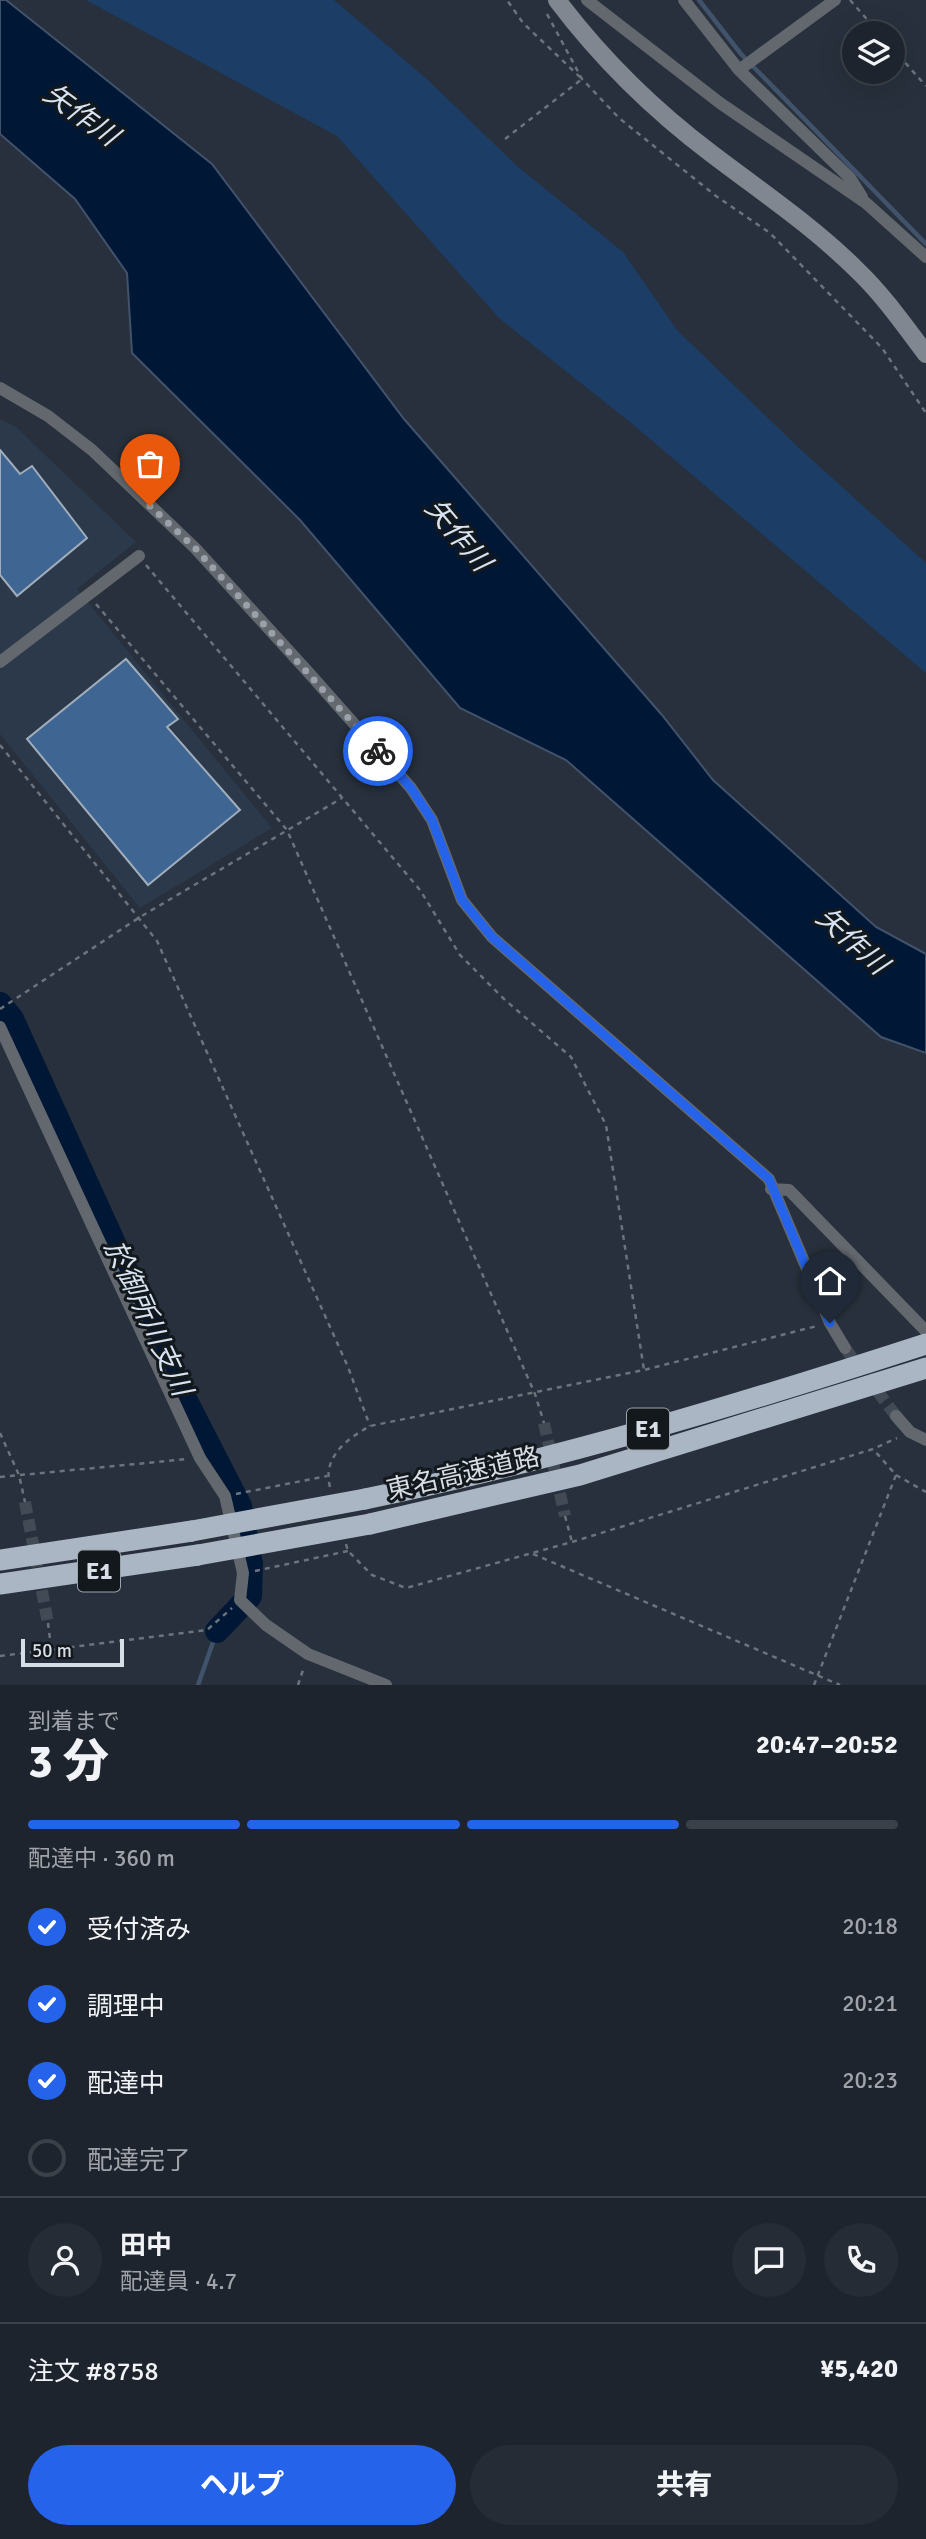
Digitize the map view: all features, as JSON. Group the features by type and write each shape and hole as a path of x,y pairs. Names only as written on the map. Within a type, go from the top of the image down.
{"highway":[{"name":"東名高速道路","path":"0,1560 192,1531 457,1480 573,1450 926,1344"},
{"name":"東名高速道路","path":"0,1584 198,1555 370,1524 580,1475 926,1368"}],"street":[{"path":"587,0 720,103 866,203 926,257"},
{"path":"684,0 739,69 850,178 866,203"},
{"path":"739,69 835,0"},
{"path":"551,6 628,81 712,154 793,214 858,270 890,306 926,354"},
{"path":"0,388 48,416 92,450 195,548 411,788 432,820 462,900 492,937 769,1179 830,1323 845,1348"},
{"path":"0,662 87,593 139,556"},
{"path":"0,1027 200,1458 225,1496 243,1573 240,1600 266,1625 308,1654 386,1685"},
{"path":"771,1189 789,1191 926,1331"},
{"path":"896,1416 910,1432 926,1440"}],"path":[{"path":"507,0 523,23 619,118 716,196 770,233 882,348 926,413"},
{"path":"850,0 869,21"},
{"path":"551,6 582,79"},
{"path":"905,63 926,86"},
{"path":"505,139 582,79"},
{"path":"139,556 419,890 460,955 504,999 571,1057 606,1125 644,1370"},
{"path":"87,593 286,830 534,1394 544,1423"},
{"path":"0,745 158,941 348,1367 370,1426"},
{"path":"0,1009 140,917 342,798"},
{"path":"225,1496 327,1476 335,1455 345,1440 370,1426 644,1370 830,1323"},
{"path":"243,1573 348,1552 372,1575 406,1588 572,1542 873,1449 910,1432"},
{"path":"0,1433 19,1475 25,1502"},
{"path":"873,1449 896,1475 926,1492"},
{"path":"0,1477 200,1458"},
{"path":"814,1685 896,1475"},
{"path":"565,1516 572,1542"},
{"path":"533,1553 840,1685"},
{"path":"0,1656 207,1630 240,1600"},
{"path":"48,1623 51,1648"},
{"path":"298,1685 308,1654"}],"shaded area":[{"path":"86,0 334,0 428,80 517,166 623,252 677,330 799,448 926,563 926,673 630,422 499,318 337,136"},
{"path":"0,419 16,427 136,542 77,589 272,828 140,908 0,734"}],"water":[{"name":"矢作川","path":"0,0 6,0 212,164 404,419 662,715 713,780 876,927 926,954 926,1053 881,1037 566,760 460,708 300,520 132,353 127,273 75,199 0,134"}],"building":[{"path":"0,450 20,474 32,466 87,538 17,596 0,575"},
{"path":"126,659 178,719 167,727 240,810 148,885 27,739"}],"waterway":[{"path":"699,0 741,54 926,244"},
{"name":"於御所川支川","path":"0,1004 12,1019 183,1395 240,1506 251,1564 250,1596 217,1631"},
{"path":"198,1685 217,1631"}],"tunnel":[{"path":"845,1348 896,1416"},
{"path":"544,1423 565,1516"},
{"path":"25,1502 48,1623"}],"way so far":[{"path":"150,506 195,548 378,751"}],"route":[{"path":"378,751 411,788 432,820 462,900 492,937 769,1179 830,1323"}]}
